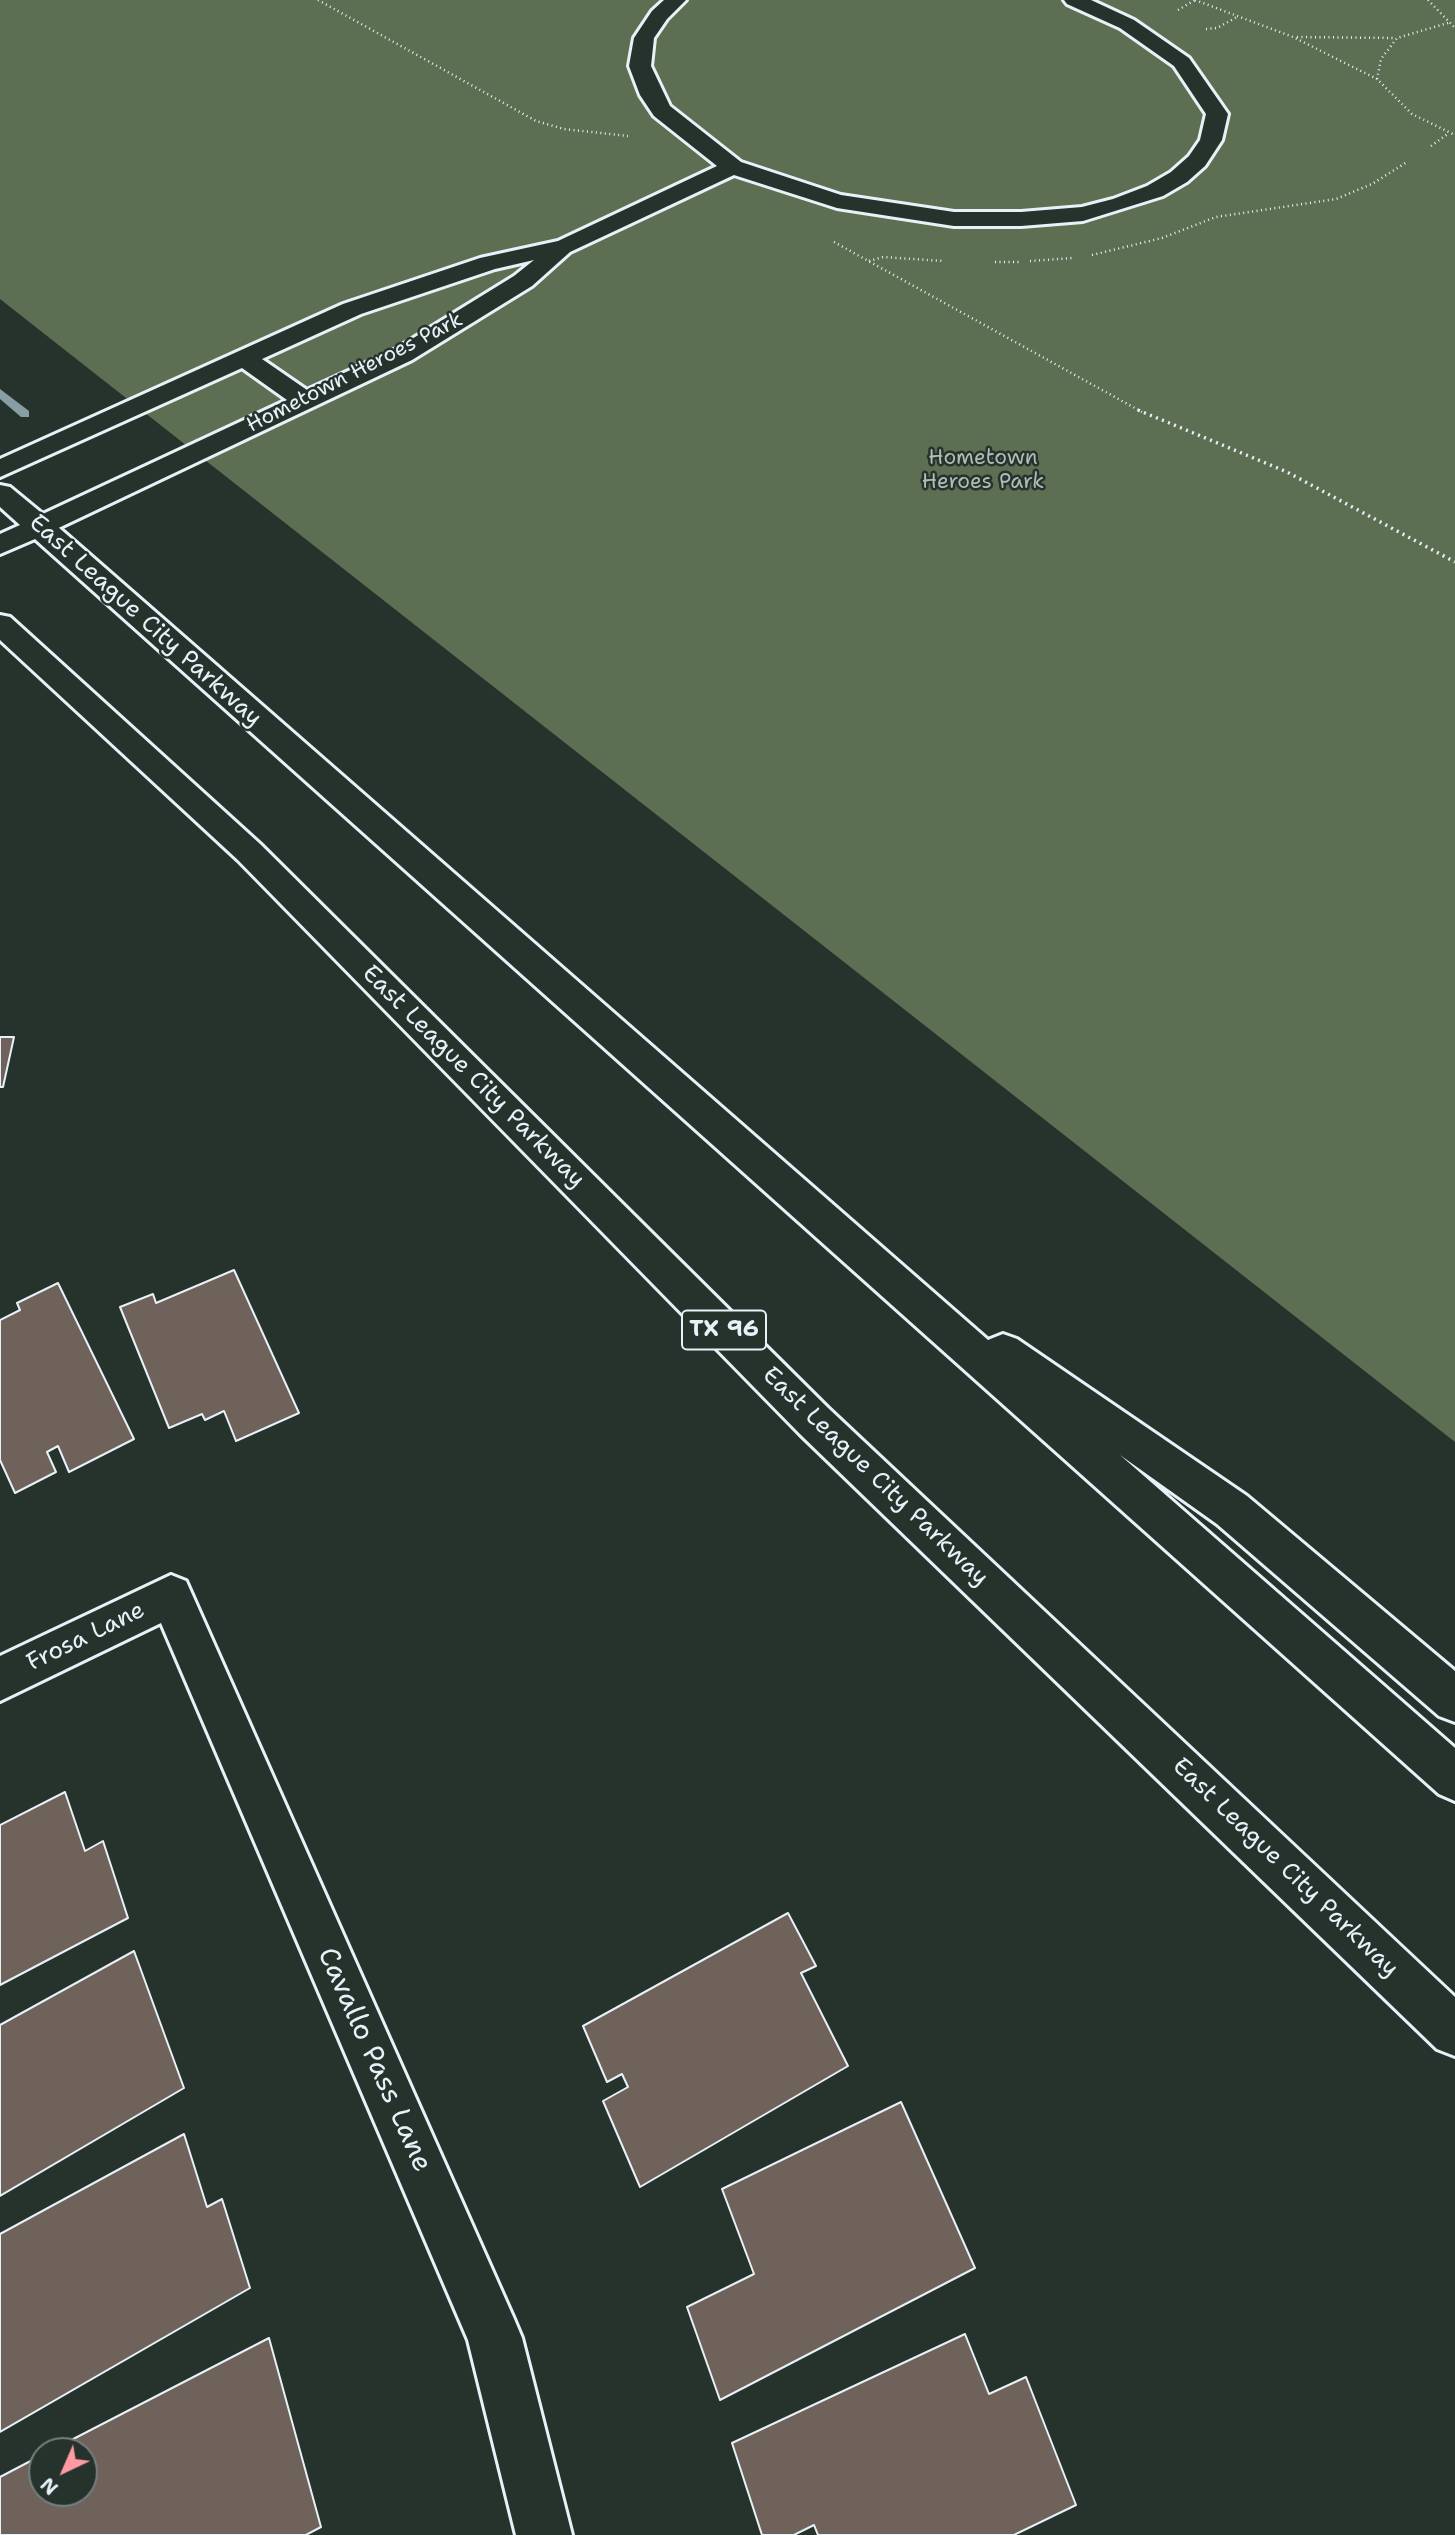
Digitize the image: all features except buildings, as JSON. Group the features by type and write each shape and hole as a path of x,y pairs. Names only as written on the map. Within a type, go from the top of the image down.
{"street":[{"path":"676,0 659,15 644,38 640,66 651,95 675,125 733,167 837,201 954,219 1021,219 1083,214 1155,191 1179,177 1197,160 1210,140 1217,114 1203,90 1174,55 1127,24 1074,0"},
{"path":"565,246 733,167"},
{"name":"Hometown Heroes Park","path":"0,470 352,309 401,290 488,263 565,246"},
{"name":"Hometown Heroes Park","path":"0,545 306,401 454,326 523,281 565,246"},
{"path":"245,359 306,401"},
{"name":"East League City Parkway","path":"0,493 1455,1778"},
{"name":"East League City Parkway","path":"0,624 249,852 814,1421 1455,2031"},
{"path":"859,1252 1232,1510 1455,1700"},
{"name":"Frosa Lane","path":"0,1679 171,1595"},
{"name":"Cavallo Pass Lane","path":"171,1595 495,2338 544,2535"}],"path":[{"path":"318,0 536,121 564,129 638,138"},
{"path":"1174,12 1195,0 1293,37 1377,79 1412,114 1455,135"},
{"path":"1428,0 1455,28"},
{"path":"1200,29 1217,28 1237,17"},
{"path":"1293,37 1397,38 1448,23"},
{"path":"1377,79 1381,59 1397,38"},
{"path":"1431,146 1449,133"},
{"path":"832,241 1134,409 1287,472 1455,562"}],"green space":[{"name":"Hometown Heroes Park","path":"0,0 1455,0 1455,1442 0,299"}],"waterway":[{"path":"0,393 25,414"}]}
